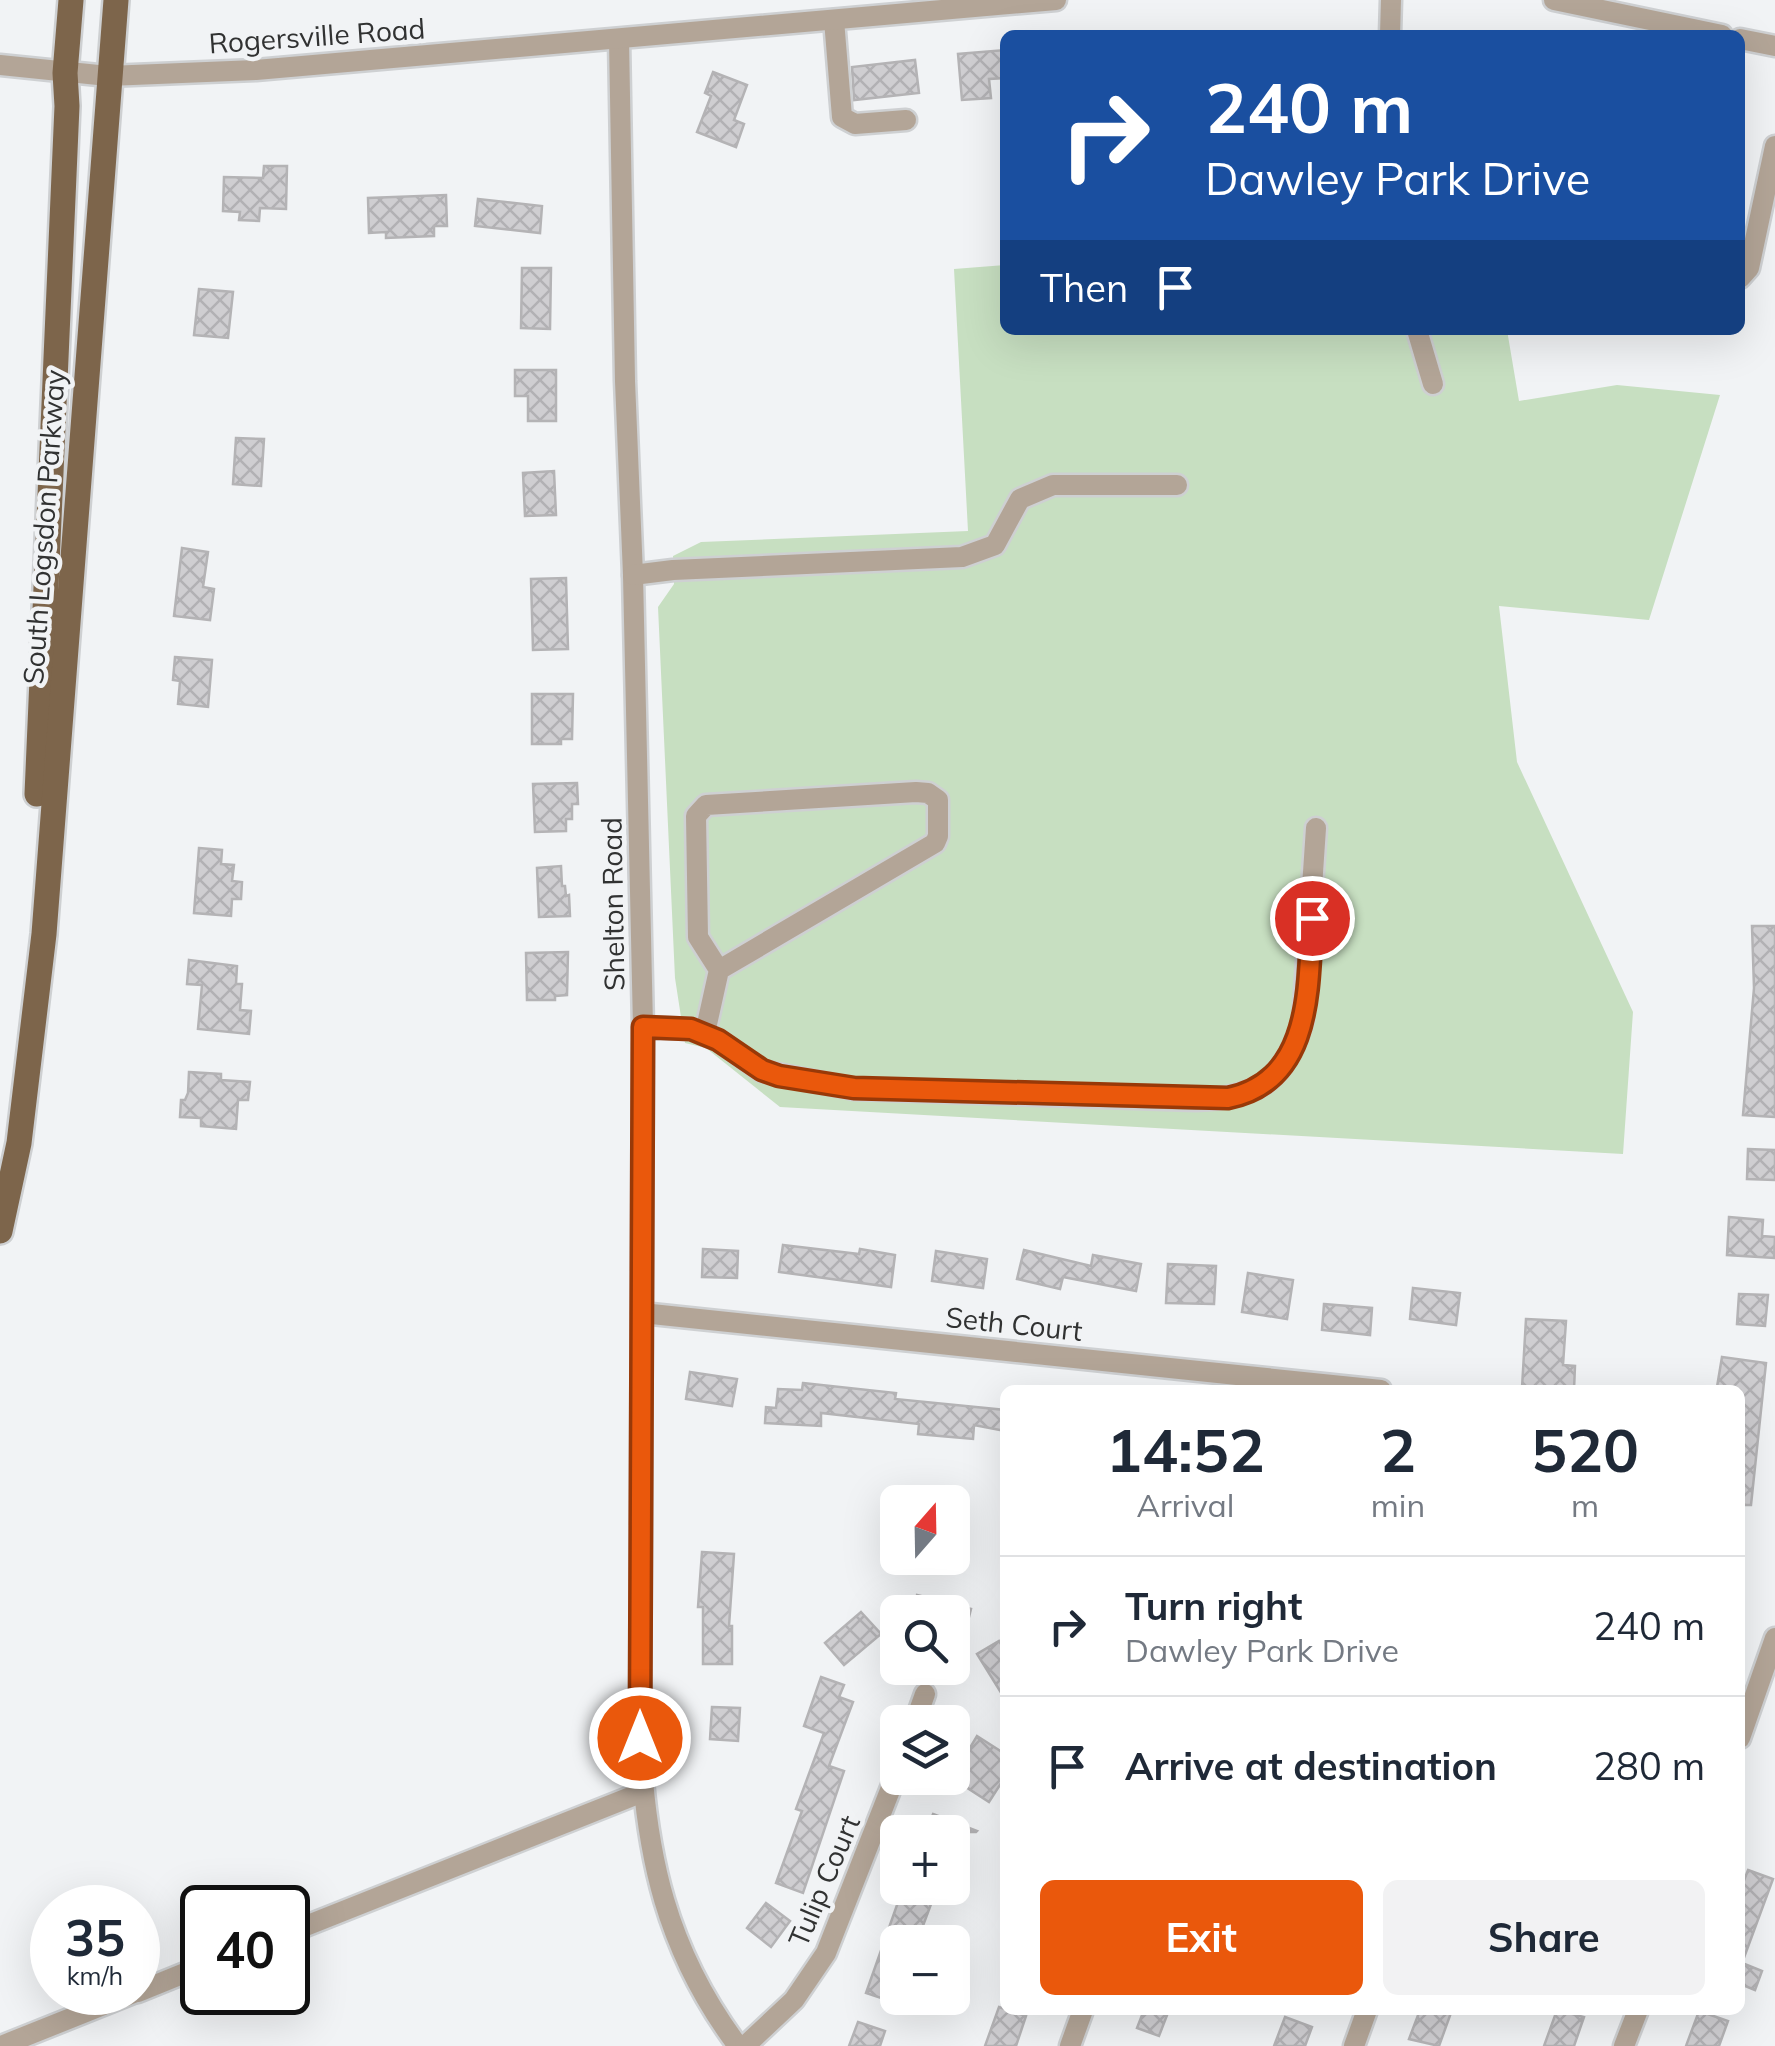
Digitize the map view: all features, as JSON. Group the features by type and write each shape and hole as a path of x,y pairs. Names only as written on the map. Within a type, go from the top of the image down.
{"main road":[{"name":"South Logsdon Parkway","path":"30,1058 29,933 52,478 67,106 65,73 72,0"},
{"name":"South Logsdon Parkway","path":"0,1231 19,1143 44,934 116,0"}],"street":[{"name":"Rogersville Road","path":"1,66 108,76 256,70 834,20 897,7 1056,0"},
{"path":"1390,30 1391,0"},
{"path":"1554,0 1698,30"},
{"path":"834,20 842,117 855,124 906,120"},
{"name":"Shelton Road","path":"620,39 624,362 643,1027 642,1792 654,1869 680,1953 701,1992 742,2046"},
{"path":"1745,40 1775,46"},
{"path":"1745,272 1775,146"},
{"path":"1418,335 1433,384"},
{"path":"633,575 962,557 995,545 1020,499 1053,486 1177,485"},
{"path":"706,1034 718,970 698,938 696,816 706,804 916,792 928,792 938,800 936,843 718,970"},
{"path":"643,1027 677,1027 706,1034 762,1070 854,1088 1196,1100 1243,1096 1279,1070 1298,1039 1303,1020 1316,828"},
{"name":"Seth Court","path":"642,1312 1334,1385"},
{"path":"1745,1724 1775,1638"},
{"path":"921,1705 925,1694"},
{"path":"310,1923 642,1792"},
{"name":"Tulip Court","path":"742,2046 794,2000 826,1954 889,1795"},
{"path":"1,2046 79,2015"},
{"path":"1070,2046 1081,2015"},
{"path":"1354,2046 1365,2015"},
{"path":"1624,2046 1636,2015"}],"green space":[{"path":"1000,265 1000,335 1508,335 1519,401 1617,385 1720,395 1649,620 1499,606 1517,762 1633,1012 1623,1154 780,1107 706,1048 685,1043 675,978 658,607 674,584 673,556 701,542 968,531 954,269"}],"building":[{"path":"1000,50 1000,78 989,79 991,98 962,100 958,54"},
{"path":"915,60 919,93 854,100 852,67"},
{"path":"713,72 747,85 734,120 744,124 736,147 697,132 711,96 705,93"},
{"path":"264,166 287,166 286,209 260,208 259,221 239,220 240,212 223,211 224,177 263,178"},
{"path":"446,195 447,226 434,226 434,236 386,238 386,232 369,233 368,198"},
{"path":"478,199 542,206 540,233 475,226"},
{"path":"522,268 551,268 550,329 521,328"},
{"path":"199,289 233,292 228,338 194,335"},
{"path":"515,370 556,370 556,421 528,421 528,396 515,396"},
{"path":"236,438 264,439 261,486 233,484"},
{"path":"554,471 556,515 525,516 523,473"},
{"path":"182,548 208,552 203,587 214,589 210,620 174,616"},
{"path":"566,578 568,649 533,650 531,579"},
{"path":"175,657 212,660 208,707 178,704 180,681 173,680"},
{"path":"532,694 573,694 572,739 561,739 561,744 532,744"},
{"path":"577,783 578,804 572,804 572,819 566,819 566,831 535,832 533,784"},
{"path":"199,848 222,850 221,864 234,865 232,881 242,882 241,899 232,899 231,916 194,913"},
{"path":"561,866 570,916 539,917 537,868"},
{"path":"1752,926 1775,926 1775,1117 1743,1115 1754,988"},
{"path":"568,952 567,995 555,996 555,1000 527,1000 526,953"},
{"path":"189,960 237,966 236,984 242,984 240,1010 251,1011 249,1034 198,1029 202,985 187,984"},
{"path":"189,1072 221,1074 221,1080 250,1082 248,1100 238,1100 236,1129 201,1126 201,1118 180,1117 181,1100 188,1093"},
{"path":"1748,1149 1775,1150 1775,1180 1747,1179"},
{"path":"1729,1217 1763,1220 1762,1236 1775,1237 1774,1258 1727,1255"},
{"path":"783,1245 895,1255 891,1287 779,1272"},
{"path":"703,1249 738,1251 737,1278 702,1277"},
{"path":"1024,1250 1091,1266 1093,1255 1141,1264 1136,1291 1063,1277 1060,1289 1017,1279"},
{"path":"936,1251 987,1259 983,1288 932,1281"},
{"path":"1168,1264 1216,1266 1214,1304 1166,1303"},
{"path":"1248,1273 1293,1280 1287,1319 1242,1312"},
{"path":"1413,1288 1460,1293 1456,1325 1410,1319"},
{"path":"1739,1294 1768,1295 1765,1326 1737,1324"},
{"path":"1324,1304 1372,1308 1370,1335 1322,1330"},
{"path":"1526,1319 1566,1321 1563,1365 1575,1366 1574,1385 1522,1385"},
{"path":"1722,1357 1766,1363 1751,1505 1745,1505 1745,1385 1717,1385"},
{"path":"690,1372 737,1379 732,1406 686,1399"},
{"path":"803,1383 896,1393 895,1399 1000,1410 1000,1430 974,1425 973,1439 918,1434 919,1424 821,1413 821,1426 765,1423 766,1407 776,1408 778,1389 802,1390"},
{"path":"702,1552 734,1554 729,1626 732,1664 703,1664 703,1607 698,1607"},
{"path":"861,1612 880,1633 844,1665 825,1643"},
{"path":"1000,1642 1000,1691 977,1654"},
{"path":"821,1677 844,1685 839,1697 853,1702 829,1766 844,1771 803,1893 776,1883 802,1811 796,1809 824,1733 804,1726"},
{"path":"712,1707 740,1708 738,1741 710,1739"},
{"path":"977,1736 1000,1751 1000,1785 989,1802 970,1790 970,1748"},
{"path":"1748,1870 1773,1879 1745,1955"},
{"path":"766,1903 790,1921 771,1947 747,1928"},
{"path":"897,1905 931,1905 923,1925 890,1925"},
{"path":"880,1953 880,1998 866,1993"},
{"path":"1745,1964 1762,1971 1755,1990 1745,1986"},
{"path":"999,2007 1000,2015 1026,2016 1016,2046 985,2046"},
{"path":"1142,2015 1167,2015 1159,2036 1137,2028"},
{"path":"1418,2015 1450,2015 1439,2046 1409,2039"},
{"path":"1555,2015 1584,2017 1574,2046 1544,2046"},
{"path":"1698,2015 1728,2021 1719,2046 1686,2046"},
{"path":"1285,2017 1312,2027 1305,2046 1274,2046"},
{"path":"858,2022 885,2031 880,2046 849,2046"}],"route":[{"path":"640,1738 643,1027 691,1029 718,1040 762,1070 854,1088 1196,1100 1243,1096 1268,1082 1298,1039 1306,999 1312,918"}]}
